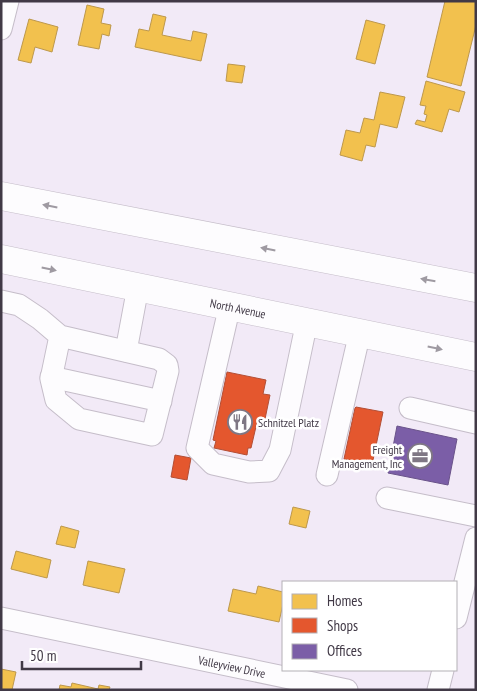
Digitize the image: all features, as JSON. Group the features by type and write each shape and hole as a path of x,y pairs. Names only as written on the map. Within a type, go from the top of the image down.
{"main road":[{"path":"1,196 476,288"},
{"name":"North Avenue","path":"1,259 476,357"}],"street":[{"path":"1,30 8,1"},
{"path":"126,351 138,287"},
{"path":"1,301 19,305 60,336 159,359 167,366 168,371 152,435 80,419 56,400 51,377 60,336"},
{"path":"230,305 197,448 213,464 249,472 269,471 280,450 307,321"},
{"path":"327,475 360,332"},
{"path":"51,377 161,401"},
{"path":"410,408 476,423"},
{"path":"388,498 476,516"},
{"path":"457,614 476,538"},
{"name":"Valleyview Drive","path":"1,618 347,690"},
{"path":"438,690 443,671"}],"building: Homes":[{"path":"445,1 476,1 476,25 461,86 427,77"},
{"path":"87,5 104,9 101,23 111,25 109,36 102,34 99,49 78,45"},
{"path":"153,14 166,17 162,35 191,41 193,31 207,34 201,61 135,47 139,29 149,31"},
{"path":"29,19 58,27 52,52 35,47 31,63 18,60"},
{"path":"366,20 385,25 375,64 356,59"},
{"path":"228,64 245,66 242,83 226,81"},
{"path":"426,81 465,92 459,112 449,109 442,132 415,124 417,120 425,122 427,115 424,114 426,106 420,105"},
{"path":"380,92 405,97 397,128 380,124 375,147 366,145 362,161 340,155 346,130 360,133 364,118 374,120"},
{"path":"293,507 310,511 306,528 289,524"},
{"path":"61,526 79,531 75,548 56,544"},
{"path":"16,551 51,560 47,578 11,569"},
{"path":"88,561 125,569 119,593 83,585"},
{"path":"258,586 282,592 282,608 279,622 228,611 233,589 256,594"},
{"path":"1,669 16,672 12,690 1,690"},
{"path":"72,683 98,689 99,685 110,687 109,690 59,690 60,685 71,687"}],"building: Shops":[{"path":"227,372 266,380 263,394 270,395 265,419 258,418 251,448 248,448 247,455 214,448 216,441 213,440"},
{"path":"356,407 383,412 372,465 344,459"},
{"path":"175,455 191,458 187,480 171,477"}],"building: Offices":[{"path":"397,426 457,439 448,485 388,473"}],"place":[{"name":"Schnitzel Platz","path":"240,422"},
{"name":"Freight Management, Inc","path":"420,456"}]}
